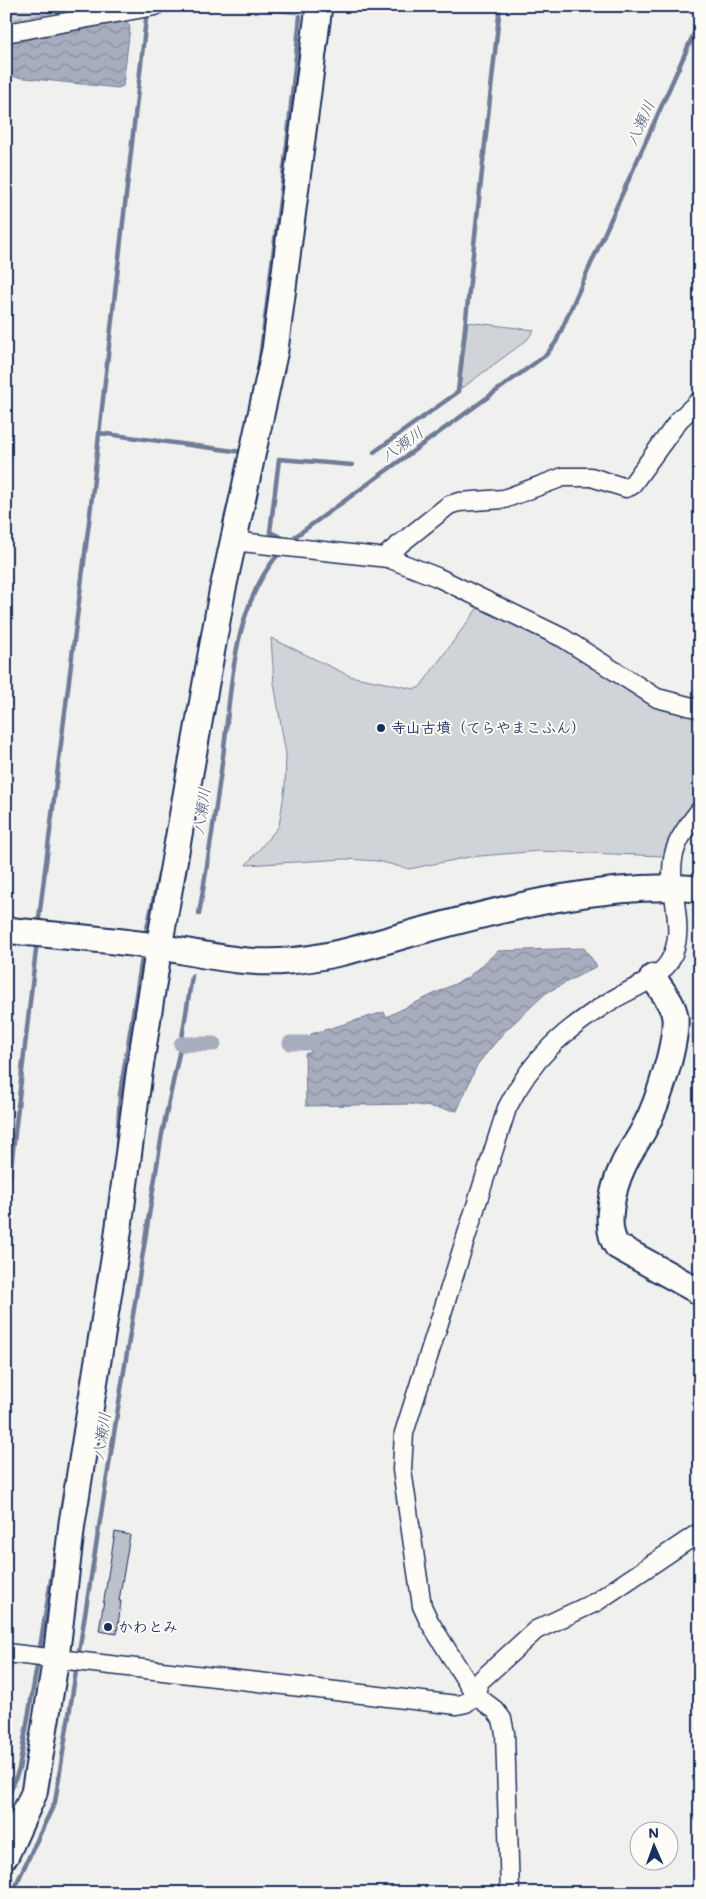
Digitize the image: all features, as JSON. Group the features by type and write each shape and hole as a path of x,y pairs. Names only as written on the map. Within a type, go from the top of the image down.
{"street":[{"path":"6,33 155,6"},
{"path":"6,1855 34,1793 61,1659 72,1523 117,1241 140,1067 159,947 232,541 276,350 319,6"},
{"path":"388,558 390,552 449,505 460,502 504,499 563,477 590,477 626,488 631,486 679,420 700,400"},
{"path":"232,541 388,558 437,578 564,638 657,698 700,710"},
{"path":"510,1893 505,1732 502,1719 495,1710 475,1695 428,1621 422,1606 402,1470 404,1433 507,1108 535,1062 558,1038 609,1002 653,977 668,962 674,947 677,912 672,887 677,846 700,810"},
{"path":"6,930 159,947 233,960 287,962 338,953 530,904 584,895 672,887 700,889"},
{"path":"653,977 671,1004 675,1016 672,1037 656,1102 646,1126 623,1165 617,1182 611,1218 611,1234 617,1246 700,1292"},
{"path":"6,1653 433,1704 466,1703 475,1695 480,1681 536,1630 596,1602 700,1532"}],"shaded area":[{"path":"6,6 89,6 6,21"},
{"path":"231,6 298,6 297,14"},
{"path":"468,322 534,330 527,340 460,388"},
{"path":"479,606 559,642 693,716 700,726 700,801 671,836 664,856 539,851 469,857 409,869 378,861 345,859 246,865 279,826 285,787 286,755 274,683 271,638 350,676 415,689 420,687"}],"water":[{"path":"126,21 130,27 123,86 118,88 6,76 6,41"},
{"path":"584,948 597,966 546,993 504,1032 477,1065 457,1111 410,1104 306,1106 305,1054 311,1052 311,1034 384,1012 386,1017 467,978 498,951"}],"building":[{"path":"115,1532 130,1535 119,1601 121,1601 117,1634 99,1631"}],"waterway":[{"path":"374,452 458,392 500,6"},
{"path":"259,367 287,145 300,16"},
{"path":"38,926 90,514 146,19"},
{"name":"八瀬川","path":"289,541 546,355 556,342 700,20"},
{"path":"99,433 242,452"},
{"path":"283,538 270,532 279,459 352,465"},
{"path":"224,523 229,504"},
{"name":"八瀬川","path":"199,914 218,796 232,675 237,648 243,622 253,597 265,573 281,551"},
{"path":"145,937 160,871"},
{"path":"6,1211 37,941"},
{"path":"117,1147 120,1094 143,952"},
{"name":"八瀬川","path":"78,1658 162,1134 181,1044 192,976"},
{"path":"290,1043 311,1043"},
{"path":"181,1044 214,1044"},
{"path":"39,1653 56,1550"},
{"path":"6,1803 19,1769 38,1661"},
{"name":"八瀬川","path":"12,1893 55,1802 77,1665"}],"place":[{"name":"寺山古墳（てらやまこふん）","path":"381,728"},
{"name":"かわとみ","path":"108,1627"}]}
